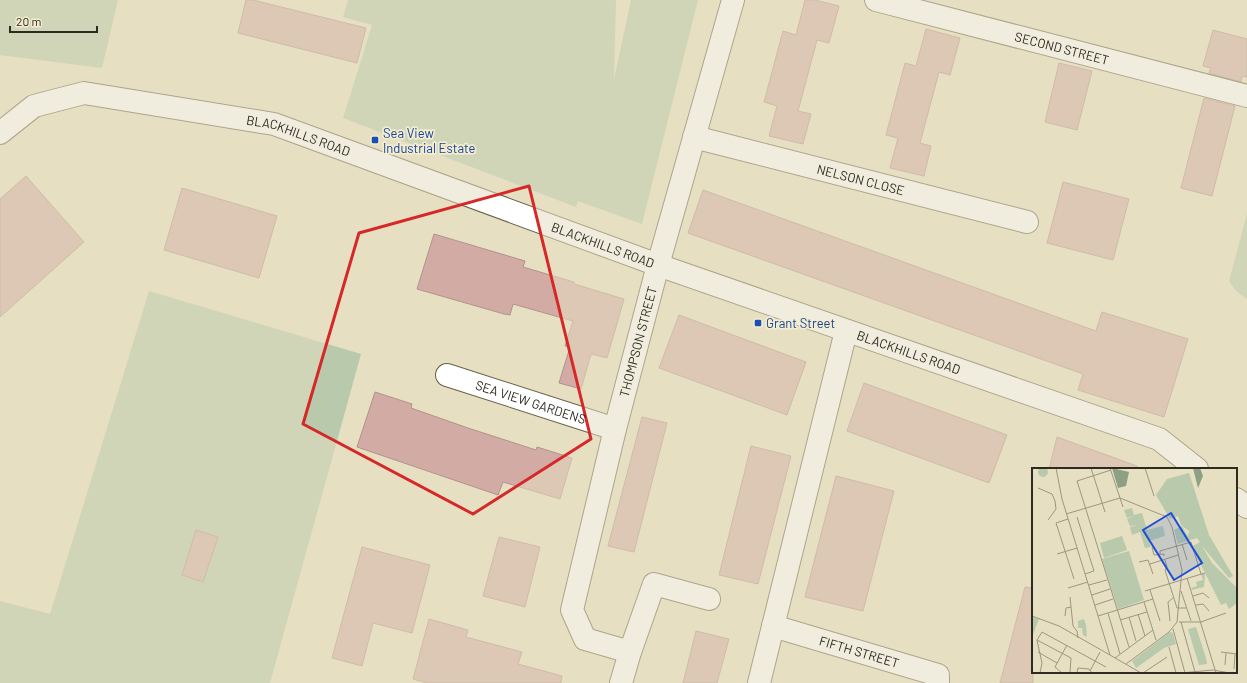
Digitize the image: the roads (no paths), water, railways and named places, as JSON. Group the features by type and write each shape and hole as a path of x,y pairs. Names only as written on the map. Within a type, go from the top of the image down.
{"street":[{"name":"THOMPSON STREET","path":"630,652 585,639 572,610 615,430 658,265 733,0"},
{"name":"SECOND STREET","path":"876,0 1247,96"},
{"name":"BLACKHILLS ROAD","path":"0,133 34,106 84,93 274,124 658,265 1159,439 1196,468"},
{"name":"NELSON CLOSE","path":"694,137 1027,222"},
{"path":"759,683 846,331"},
{"name":"SEA VIEW GARDENS","path":"447,375 615,430"},
{"path":"1237,500 1247,507"},
{"path":"621,683 630,652 654,584 709,599"},
{"name":"FIFTH STREET","path":"773,626 938,675 938,683"}],"place":[{"name":"Sea View Industrial Estate","path":"375,140"},
{"name":"Grant Street","path":"758,323"}]}
